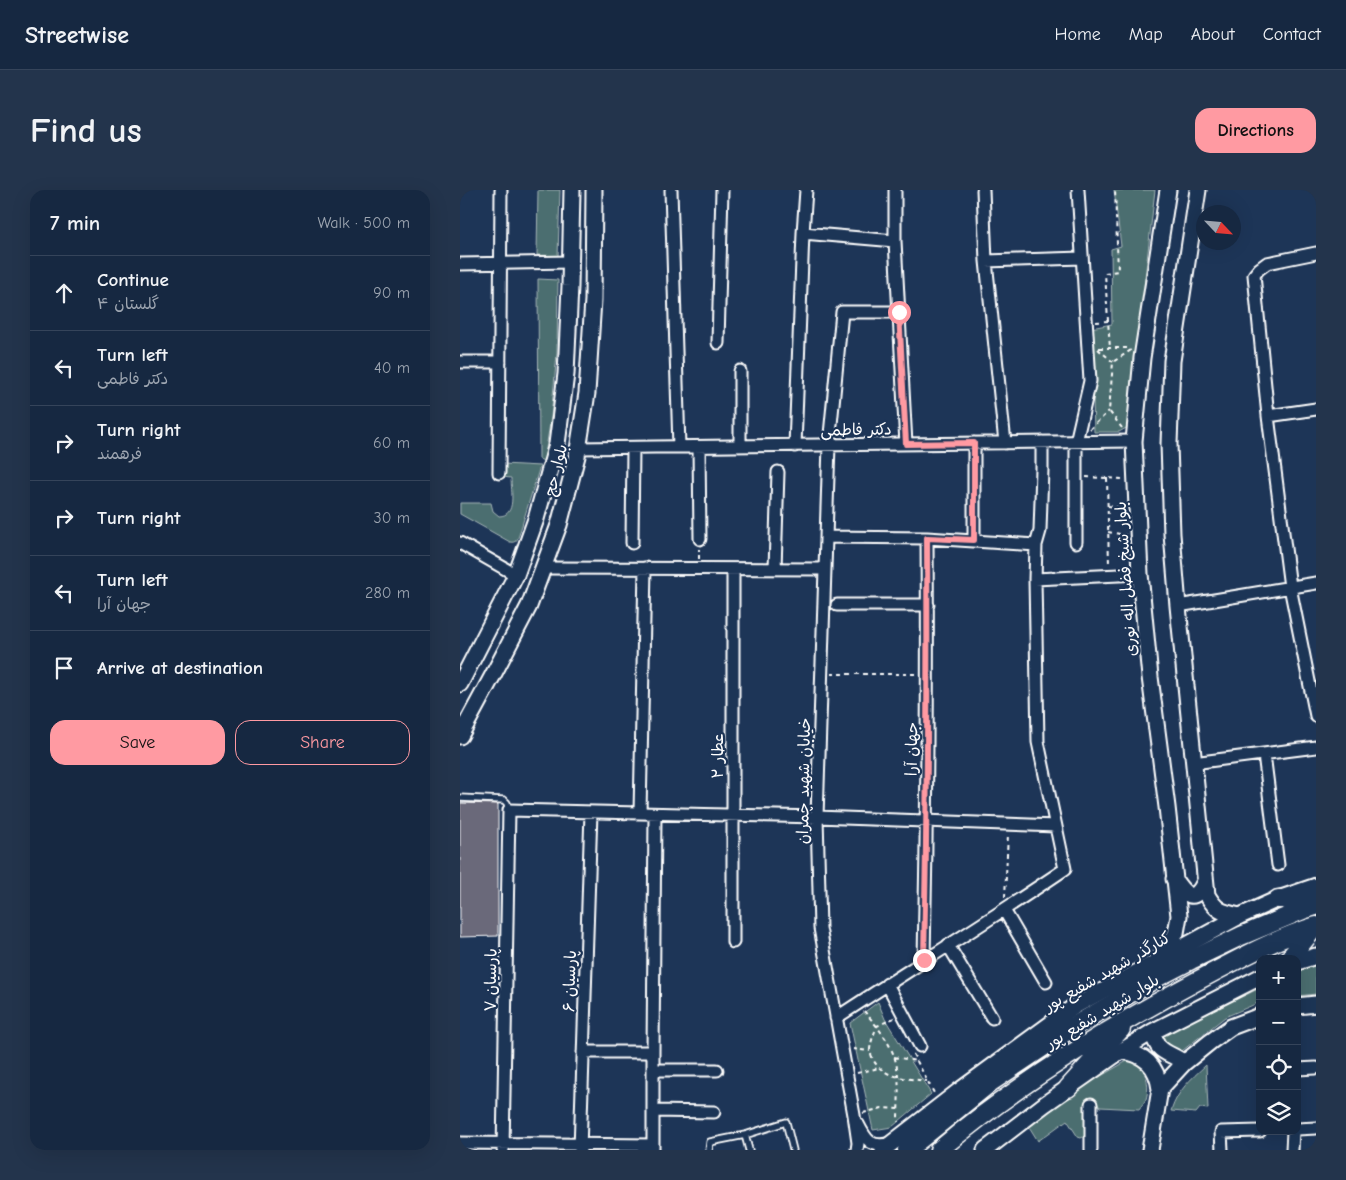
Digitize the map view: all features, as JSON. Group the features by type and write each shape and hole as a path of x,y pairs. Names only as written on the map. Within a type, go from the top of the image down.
{"main road":[{"name":"بلوار حج","path":"460,684 516,575 536,519 557,444 566,374 572,190"},
{"name":"بلوار حج","path":"460,736 465,719 529,606 559,525 579,448 587,393 593,300 594,190"},
{"name":"بلوار شیخ فضل اله نوری","path":"1158,960 1176,933 1178,916 1140,574 1134,441 1142,358 1168,190"},
{"path":"1198,190 1172,360 1169,444 1172,534 1207,895 1213,906 1222,912 1240,916"},
{"path":"1174,879 1181,890 1186,894 1192,895 1201,891 1205,881"},
{"name":"کنارگذر شهید شفیع پور","path":"895,1145 959,1091 1075,1006 1240,916 1278,899 1316,886"},
{"path":"1278,899 1316,899"},
{"name":"بلوار شهید شفیع پور","path":"895,1145 1079,1023 1160,976 1258,929 1316,906"},
{"path":"1292,955 1316,927"},
{"name":"بلوار شهید شفیع پور","path":"938,1150 1007,1097 1092,1040 1250,953 1298,932 1316,927"},
{"path":"1301,961 1316,956"},
{"path":"985,1150 1068,1088 1152,1032 1256,979"},
{"path":"1301,1006 1316,1004"},
{"path":"1160,1089 1184,1063 1210,1042 1232,1026 1256,1017"},
{"path":"1068,1088 1131,1018"},
{"path":"1152,1032 1158,1046 1170,1056 1184,1063"},
{"path":"1122,1051 1138,1055 1147,1061 1155,1069 1159,1079 1160,1089 1150,1150"}],"street":[{"path":"499,472 501,190"},
{"path":"671,190 679,447"},
{"path":"718,343 722,190"},
{"path":"795,446 806,190"},
{"path":"894,190 894,241 906,444"},
{"path":"983,190 986,261 1005,443"},
{"path":"1076,542 1076,442 1090,381 1078,190"},
{"path":"803,233 894,241"},
{"path":"1316,253 1267,264 1254,275 1268,416 1290,587 1312,679 1316,716"},
{"path":"986,261 1082,258"},
{"path":"460,264 570,262"},
{"name":"خیابان شهید چمران","path":"854,1115 820,928 817,817 829,445 842,312 899,312"},
{"path":"460,362 500,362"},
{"path":"740,370 740,446"},
{"path":"1268,416 1316,408"},
{"name":"دکتر فاطمی","path":"579,448 1134,441"},
{"path":"836,1018 1065,869 1038,742 1035,579 1036,545 1040,532 1042,442"},
{"path":"974,443 974,540"},
{"path":"699,447 700,539"},
{"path":"632,542 633,448"},
{"path":"775,569 778,472"},
{"path":"826,537 927,538 1036,545"},
{"name":"جهان آرا","path":"924,960 927,822 927,538"},
{"path":"460,543 516,575"},
{"path":"544,568 824,569"},
{"path":"640,813 645,568"},
{"name":"عطار ۲","path":"733,942 734,569"},
{"path":"1035,579 1140,574"},
{"path":"1178,606 1316,583"},
{"path":"837,605 928,605"},
{"path":"1193,763 1316,748"},
{"path":"1264,754 1278,865"},
{"path":"509,810 817,817 1056,826"},
{"name":"پارسیان ۷","path":"503,1146 509,810"},
{"name":"پارسیان ۶","path":"580,1147 591,812"},
{"path":"460,1143 473,1146 653,1148 656,814"},
{"path":"1004,910 1046,982"},
{"path":"948,945 992,1018"},
{"path":"887,984 920,1046"},
{"path":"583,1052 653,1052"},
{"path":"1301,1069 1316,1068"},
{"path":"653,1070 717,1070"},
{"path":"1091,1104 1091,1150"},
{"path":"653,1111 714,1112"},
{"path":"854,1115 869,1142 882,1146 895,1145"},
{"path":"854,1115 858,1143 857,1150"},
{"path":"1301,1129 1316,1128"},
{"path":"1222,1150 1221,1132 1256,1131"},
{"path":"1292,1150 1293,1135"}],"lane":[{"path":"460,798 504,800 509,810"},
{"path":"709,1150 710,1142 745,1135 786,1122 794,1150"},
{"path":"745,1135 749,1150"}],"path":[{"path":"1110,348 1105,273 1118,271 1115,190"},
{"path":"1086,322 1108,321"},
{"path":"1076,442 1109,412 1114,362 1134,348 1096,348 1114,362"},
{"path":"1109,412 1134,441"},
{"path":"1076,476 1135,480"},
{"path":"1107,478 1109,575"},
{"path":"1108,506 1137,509"},
{"path":"1108,532 1138,536"},
{"path":"699,569 700,539"},
{"path":"822,674 928,674"},
{"path":"1004,910 1009,824"},
{"path":"858,1004 877,1026 891,1048 894,1057 898,1109 895,1145"},
{"path":"894,1018 877,1026 870,1051 875,1063 882,1071 897,1077 927,1081"},
{"path":"841,1047 870,1051"},
{"path":"894,1057 917,1061"},
{"path":"846,1076 879,1068"},
{"path":"854,1115 882,1108 898,1109"}],"green space":[{"path":"538,190 560,190 558,256 537,255"},
{"path":"1114,190 1155,190 1128,427 1119,432 1094,432 1091,328 1112,324 1111,249 1121,246"},
{"path":"538,279 558,280 557,353 551,417 544,461 539,459"},
{"path":"503,464 540,466 519,535 515,542 510,542 460,514 460,503 491,503 493,511 499,516 505,515 508,512 512,502 511,478 502,477"},
{"path":"1316,965 1316,994 1301,996 1301,971"},
{"path":"1256,990 1256,1004 1225,1017 1178,1054 1163,1044 1161,1036"},
{"path":"878,1002 885,1019 931,1094 892,1127 873,1130 850,1023"},
{"path":"1127,1061 1138,1065 1147,1081 1146,1099 1139,1109 1100,1107 1095,1101 1085,1136 1078,1137 1067,1120 1038,1141 1028,1125 1082,1087"},
{"path":"1206,1065 1208,1109 1200,1108 1196,1113 1171,1111 1181,1091"}],"building":[{"path":"460,803 498,804 498,936 460,937"}],"route":[{"path":"899,312 906,444 974,443 974,540 927,538 927,822 924,960"}]}
